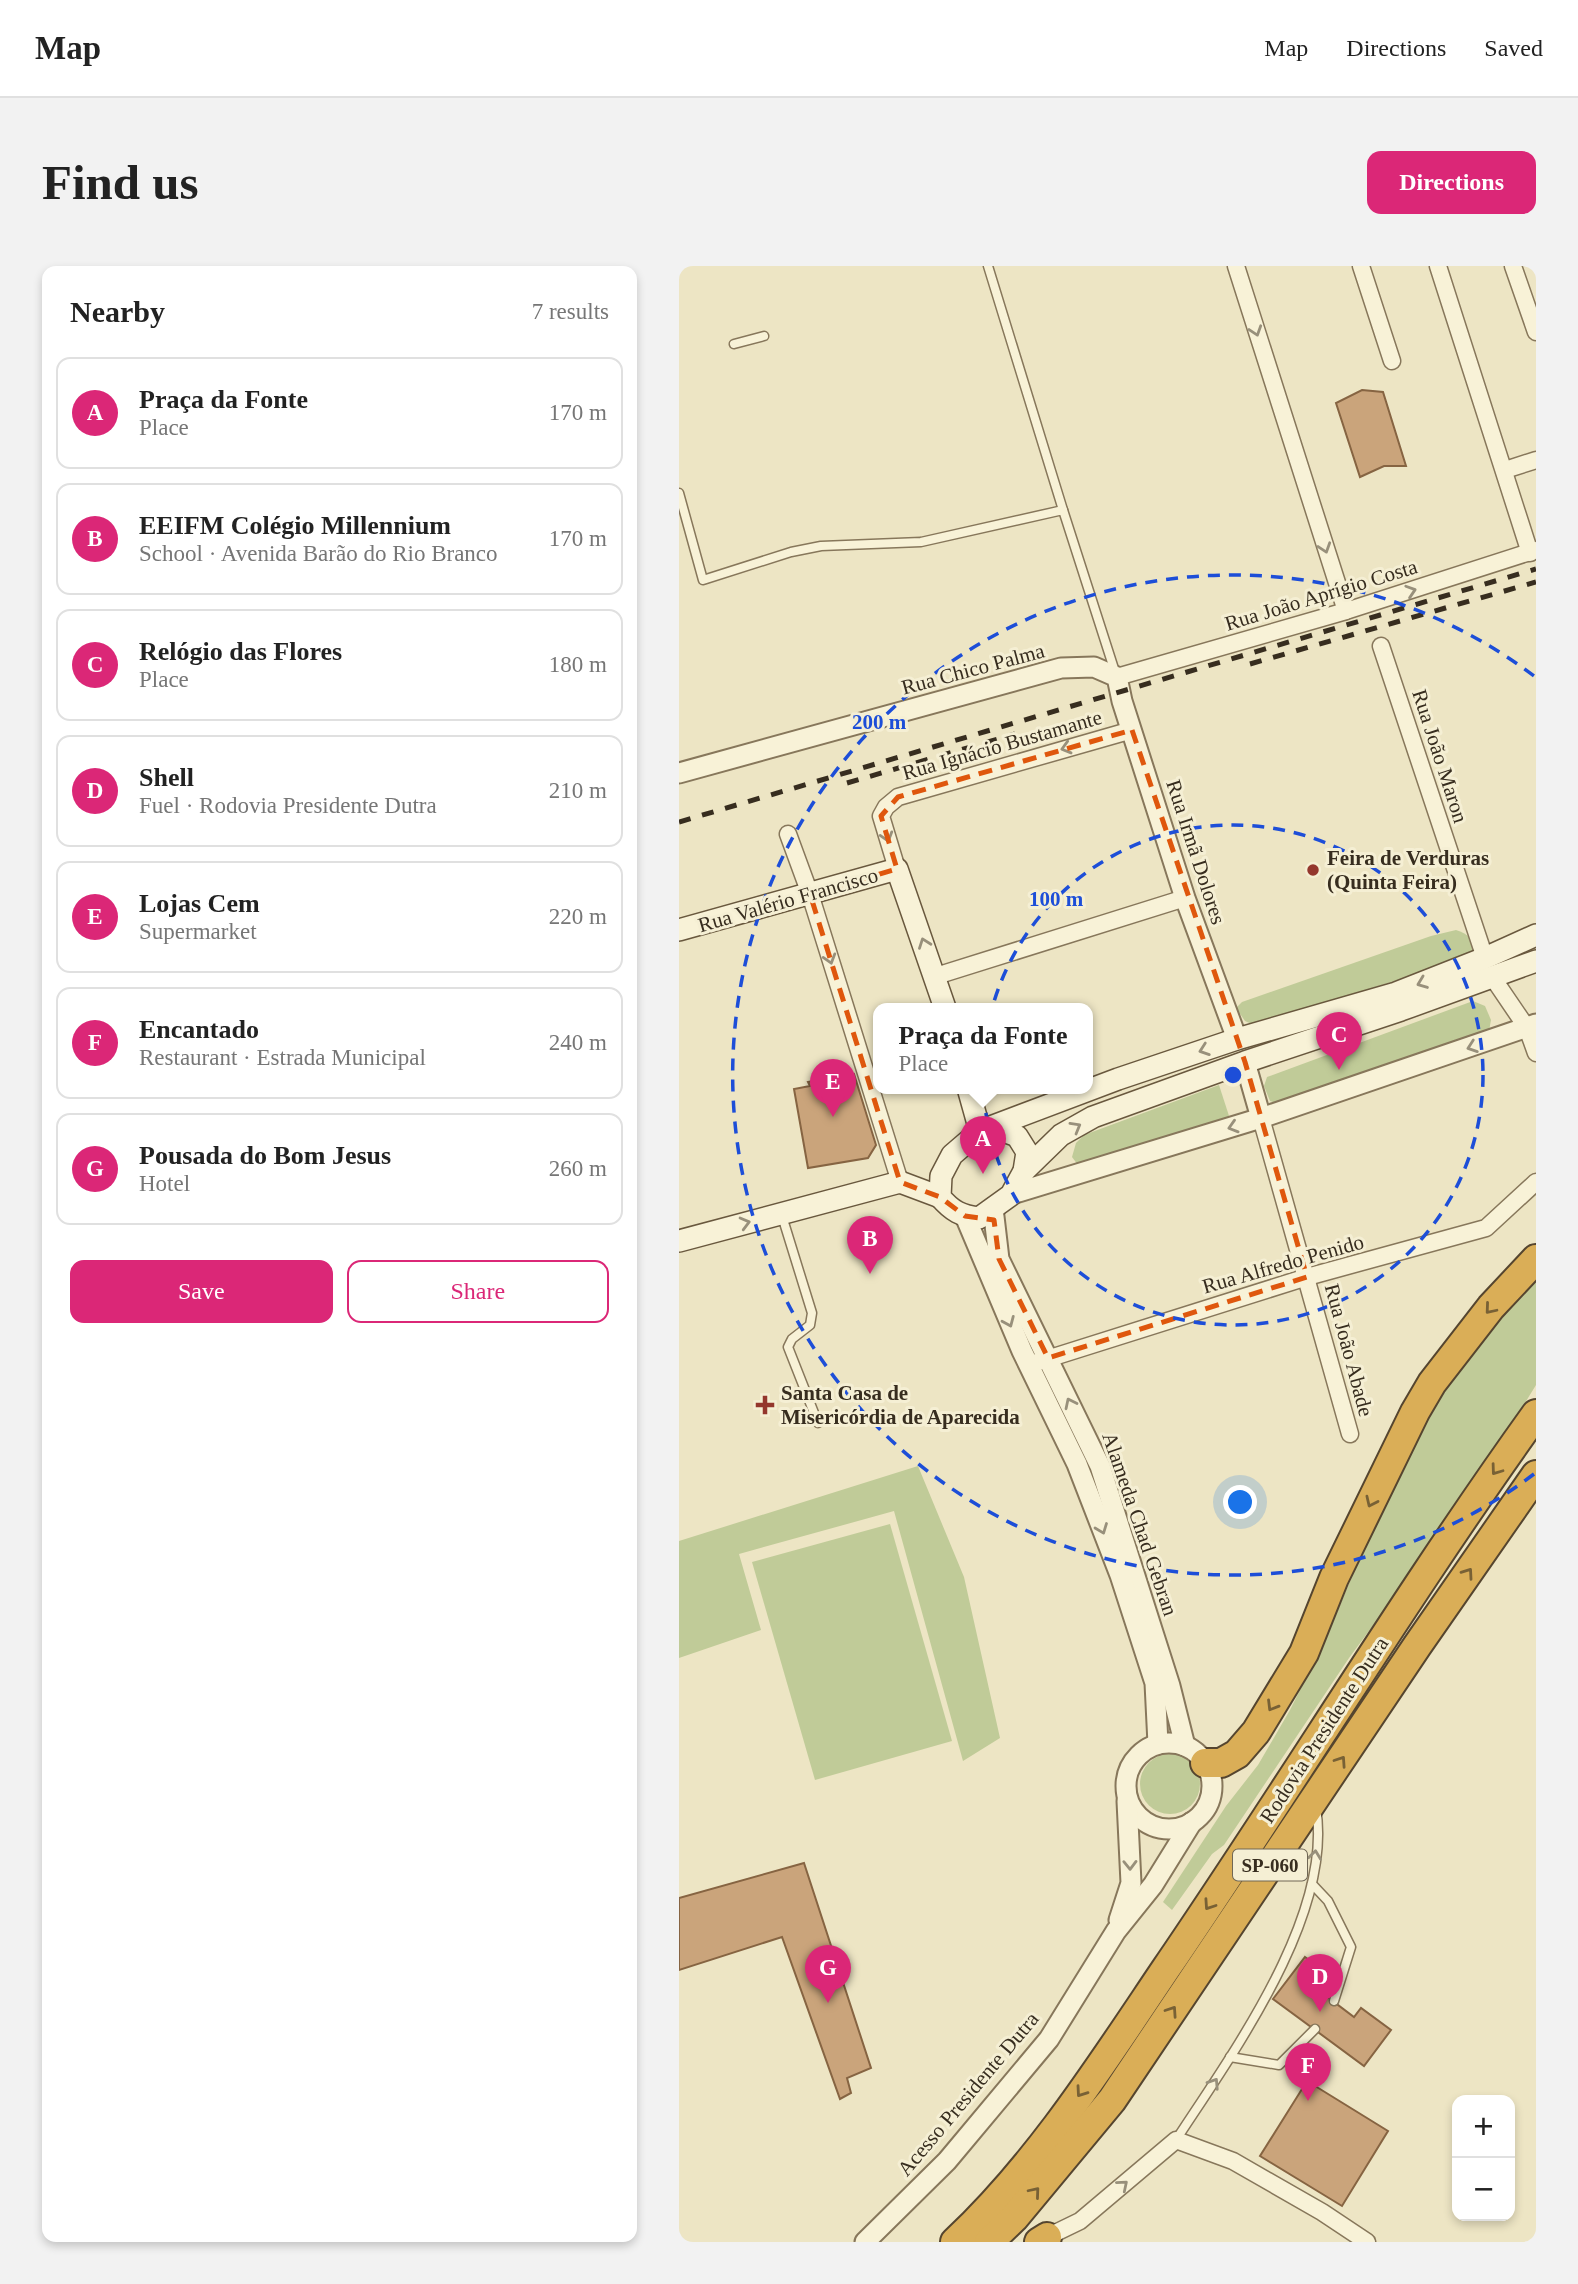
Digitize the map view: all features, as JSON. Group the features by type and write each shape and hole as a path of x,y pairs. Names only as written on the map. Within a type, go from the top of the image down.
{"highway":[{"path":"1195,1754 1221,1763 1237,1754 1256,1732 1304,1653 1334,1578 1415,1412 1432,1383 1492,1307 1536,1259"},
{"name":"Rodovia Presidente Dutra","path":"955,2242 1002,2195 1049,2137 1104,2059 1231,1874 1393,1622 1536,1415"},
{"name":"Rodovia Presidente Dutra","path":"989,2242 1014,2218 1112,2101 1417,1646 1536,1475"}],"main road":[{"path":"897,869 944,1003"},
{"name":"Rua Valério Francisco","path":"679,930 897,869"},
{"path":"1093,1089 1237,1039 1396,993 1485,958 1536,934"},
{"path":"679,1241 899,1182 940,1197 951,1210 979,1218 1012,1194 1024,1171 1061,1135 1093,1116 1536,961"},
{"path":"1237,1039 1245,1062"},
{"path":"971,1094 988,1130"},
{"path":"940,1197 941,1176 952,1154 988,1130 1080,1094"},
{"path":"988,1130 1017,1136 1027,1152 1024,1171"}],"street":[{"path":"1236,266 1346,611"},
{"path":"1361,266 1392,361"},
{"path":"1438,266 1533,551"},
{"path":"1513,266 1536,332"},
{"path":"1505,470 1536,460"},
{"name":"Rua João Aprígio Costa","path":"1117,677 1346,611 1533,551"},
{"name":"Rua João Maron","path":"1381,646 1485,958"},
{"name":"Rua Chico Palma","path":"679,773 1061,668 1094,667 1117,677"},
{"name":"Rua Irmã Dolores","path":"1117,677 1185,898 1237,1039"},
{"name":"Rua Ignácio Bustamante","path":"897,869 881,816 886,807 898,797 1132,730"},
{"path":"788,834 810,894 899,1182"},
{"path":"936,976 1185,898"},
{"path":"1493,978 1531,1026 1536,1053"},
{"path":"1012,1194 1261,1118 1531,1026"},
{"path":"1245,1062 1261,1118"},
{"name":"Rua João Abade","path":"1261,1118 1350,1434"},
{"name":"Rua Alfredo Penido","path":"1028,1365 1307,1277 1486,1228 1536,1182"},
{"name":"Alameda Chad Gebran","path":"993,1208 999,1259 1100,1466 1155,1683 1158,1744"},
{"name":"Alameda Chad Gebran","path":"965,1216 1028,1365 1066,1441 1134,1596 1195,1754"},
{"path":"1066,1441 1084,1432"},
{"path":"1116,1931 1131,1883 1125,1783 1135,1758 1145,1749 1171,1742 1195,1754 1211,1775 1209,1802 1202,1814 1180,1828 1153,1826 1141,1819 1132,1809 1127,1797"},
{"path":"1116,1931 1153,1885 1192,1822"},
{"name":"Acesso Presidente Dutra","path":"866,2242 947,2161 1049,2039 1116,1931"},
{"path":"1046,2240 1080,2221 1177,2140 1233,2161 1322,2212 1367,2242"}],"lane":[{"path":"988,266 1117,677"},
{"path":"734,344 764,336"},
{"path":"679,493 703,580 791,552 821,546 921,542 1063,510"},
{"path":"781,1213 812,1313 810,1325 792,1339 788,1347 818,1423"},
{"path":"1177,2140 1252,2023 1288,1956 1312,1884 1319,1826 1314,1800"},
{"path":"1312,1884 1328,1901 1351,1947 1334,2001"},
{"path":"1230,2057 1279,2065 1315,2029"}],"highlighted area":[{"path":"1132,730 1245,1062 1307,1277 1048,1358 999,1259 994,1220 965,1216 940,1197 900,1182 810,894 897,869 881,816 898,797"}],"green space":[{"path":"1456,930 1469,938 1474,952 1455,962 1254,1025 1245,1021 1236,1008 1242,1002 1431,936"},
{"path":"1473,1001 1485,1006 1491,1020 1489,1031 1281,1105 1270,1101 1264,1086 1267,1077"},
{"path":"1219,1085 1230,1119 1078,1165 1072,1157 1076,1143 1084,1135"},
{"path":"1536,1267 1536,1385 1464,1502 1349,1658 1224,1845 1212,1854 1172,1910 1163,1902 1226,1806 1258,1765 1290,1710 1327,1636 1415,1427"},
{"path":"918,1466 964,1577 1000,1738 963,1761 894,1511 739,1554 761,1630 679,1658 679,1541"},
{"path":"890,1524 952,1741 815,1780 752,1562"},
{"path":"1170,1754 1191,1763 1200,1784 1191,1805 1170,1814 1149,1805 1140,1784 1149,1763"}],"building":[{"path":"1362,390 1383,392 1406,466 1384,466 1360,477 1336,403"},
{"path":"854,1074 876,1145 868,1158 808,1168 794,1089 810,1086 808,1082 823,1079 825,1082"},
{"path":"804,1863 871,2068 847,2078 851,2093 840,2099 782,1937 679,1970 679,1898"},
{"path":"1305,1957 1324,1971 1313,1986 1354,2017 1361,2008 1391,2030 1364,2066 1273,1999"},
{"path":"1307,2081 1388,2131 1342,2206 1260,2156"}],"railway":[{"path":"679,822 1536,569"},
{"path":"1250,664 1536,582"},
{"path":"847,783 1015,734"}],"place":[{"name":"Feira de Verduras (Quinta Feira)","path":"1313,870"},
{"name":"Relógio das Flores","path":"1339,1070"},
{"name":"Lojas Cem","path":"833,1117"},
{"name":"Praça da Fonte","path":"983,1174"},
{"name":"EEIFM Colégio Millennium","path":"870,1274"},
{"name":"Santa Casa de Misericórdia de Aparecida","path":"765,1405"},
{"name":"Pousada do Bom Jesus","path":"828,2003"},
{"name":"Shell","path":"1320,2012"},
{"name":"Encantado","path":"1308,2101"}]}
